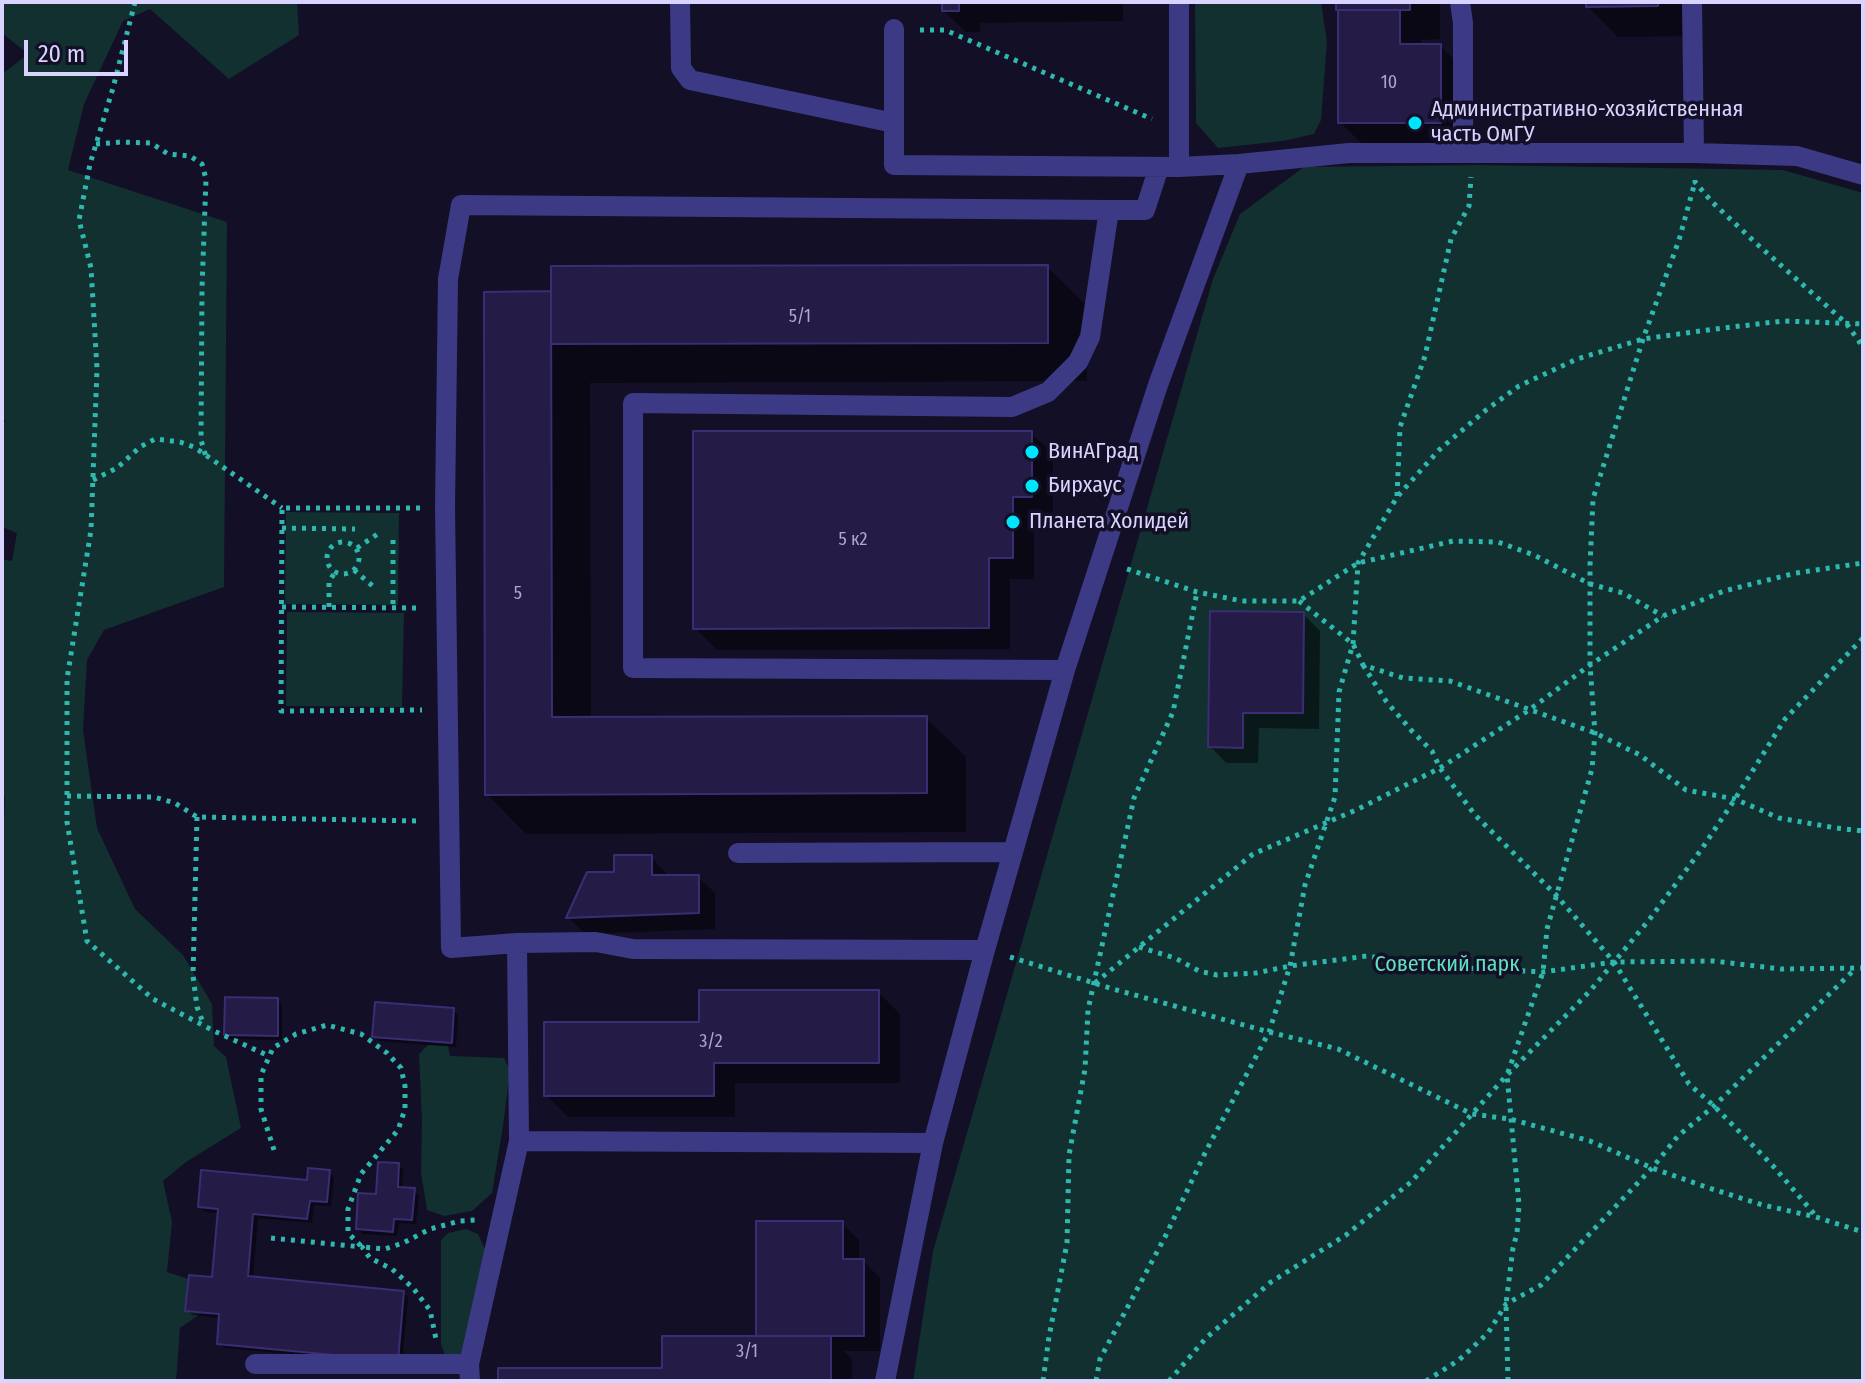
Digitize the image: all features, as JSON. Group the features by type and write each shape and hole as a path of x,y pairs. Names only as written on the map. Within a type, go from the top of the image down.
{"street":[{"path":"680,2 681,68 690,80 894,123"},
{"path":"985,950 633,949 596,942 451,948 445,507 448,279 461,205 1145,210 1169,167 1179,130 1179,2"},
{"path":"1460,2 1463,23 1463,152"},
{"path":"1692,2 1694,153"},
{"path":"894,29 894,165 1169,167 1239,164 1349,153 1694,153 1797,156 1863,175"},
{"path":"885,1381 933,1143 1065,670 1158,385 1239,164"},
{"path":"1065,670 633,668 633,403 1012,407 1048,392 1078,362 1090,337 1109,210"},
{"path":"738,853 1013,852"},
{"path":"255,1364 446,1364 470,1372 519,1141 517,943"},
{"path":"519,1141 933,1143"}],"path":[{"path":"135,2 90,164 79,220 91,268 97,369 91,530 67,679 67,822 87,941 153,999 269,1056"},
{"path":"894,29 945,30 1179,130"},
{"path":"96,144 151,143 168,154 190,156 202,164 206,179 201,440 206,457"},
{"path":"1397,497 1400,427 1425,356 1451,239 1469,206 1471,178 1463,152"},
{"path":"1510,1379 1506,1304 1519,1205 1507,1075 1543,972 1547,929 1592,769 1595,733 1590,665 1593,499 1643,339 1679,240 1695,182 1694,153"},
{"path":"1695,182 1758,245 1846,323 1863,347"},
{"path":"1096,1381 1100,1359 1269,1032 1290,966 1305,885 1335,797 1339,692 1353,644 1358,563 1397,497 1439,450 1486,410 1519,386 1577,359 1643,339 1783,321 1863,324"},
{"path":"93,480 117,468 140,447 155,439 194,447 282,508 445,507"},
{"path":"282,508 281,711 447,710"},
{"path":"282,528 355,529"},
{"path":"330,529 338,542"},
{"path":"357,548 379,533"},
{"path":"393,540 393,608"},
{"path":"1100,561 1197,592 1242,601 1299,601 1358,563 1453,541 1498,542 1534,555 1590,584 1623,593 1663,616"},
{"path":"338,542 353,543 357,548 360,558 354,570 342,574 328,565 326,557 329,548 338,542"},
{"path":"1094,983 1253,854 1356,810 1440,768 1663,616 1724,591 1796,573 1863,563"},
{"path":"354,570 375,588"},
{"path":"329,607 329,582 335,572"},
{"path":"1043,1381 1067,1243 1069,1155 1085,1069 1088,1010 1134,798 1173,712 1197,592"},
{"path":"1299,601 1353,644 1386,701 1432,751 1440,768 1475,815 1556,895 1614,962 1689,1084 1774,1167 1816,1217"},
{"path":"282,607 446,608"},
{"path":"1169,1381 1206,1338 1271,1282 1346,1235 1411,1182 1507,1075 1590,991 1649,920 1735,799 1785,719 1863,638"},
{"path":"1363,665 1403,678 1450,681 1595,733 1640,755 1686,790 1735,799 1779,818 1863,831"},
{"path":"67,796 154,797 175,803 197,817 448,821"},
{"path":"197,817 193,976 197,1007 205,1026"},
{"path":"1138,947 1217,975 1256,973 1367,956 1429,966 1543,972 1614,962 1713,961 1781,969 1859,968"},
{"path":"985,950 1338,1049 1472,1114 1510,1119 1590,1141 1652,1168 1750,1201 1863,1232"},
{"path":"1426,1381 1459,1360 1488,1333 1506,1304 1541,1285 1652,1168 1678,1136 1714,1106 1859,968"},
{"path":"274,1150 261,1109 261,1075 273,1048 296,1034 327,1025 361,1034 401,1068 405,1109 398,1130 361,1174 348,1209 348,1233 370,1258 392,1269 413,1288 430,1310 437,1347 446,1364"},
{"path":"271,1238 385,1249 430,1229 460,1221 501,1219"}],"green space":[{"path":"2,2 297,2 299,35 229,79 150,9 123,21 84,104 68,170 227,222 224,587 104,630 87,660 83,730 97,828 135,909 183,955 212,1004 214,1046 226,1057 241,1128 186,1162 163,1181 172,1222 167,1272 198,1282 214,1304 180,1328 176,1381 2,1381 2,821 5,798 2,794 2,559 12,561 17,533 2,527 2,422 6,422 2,417 2,74 28,54 2,33"},
{"path":"1195,2 1321,2 1327,42 1321,120 1314,134 1283,141 1218,148 1196,123"},
{"name":"Советский парк","path":"1478,165 1783,170 1863,193 1863,1381 913,1381 933,1251 1213,279 1240,214 1304,167"},
{"path":"286,512 399,513 398,605 285,604"},
{"path":"287,612 404,613 402,707 286,706"},
{"path":"428,1045 448,1046 450,1056 504,1058 510,1071 492,1193 472,1211 444,1216 427,1210 421,1173 419,1054"},
{"path":"466,1229 478,1234 486,1251 464,1357 446,1358 441,1344 441,1240 448,1233"}],"building":[{"path":"942,2 959,2 959,11 942,11"},
{"path":"1336,2 1410,2 1410,10 1336,10"},
{"path":"1586,2 1658,2 1658,6 1586,7"},
{"path":"1338,10 1400,10 1400,44 1441,44 1441,123 1338,123"},
{"path":"1048,265 1048,343 551,344 551,266"},
{"path":"551,291 552,717 927,716 927,793 485,795 484,292"},
{"path":"693,431 1032,431 1032,497 1013,497 1013,558 989,558 989,628 693,629"},
{"path":"1210,611 1304,612 1303,713 1243,713 1243,748 1208,747"},
{"path":"614,855 652,855 652,875 699,875 699,913 566,918 587,872 614,872"},
{"path":"699,990 879,990 879,1063 714,1063 714,1096 544,1096 544,1022 699,1022"},
{"path":"225,997 278,998 278,1036 224,1035"},
{"path":"375,1002 454,1008 452,1043 372,1037"},
{"path":"378,1162 399,1163 398,1187 415,1188 412,1220 394,1219 393,1232 356,1229 358,1193 376,1194"},
{"path":"308,1168 330,1170 327,1202 310,1201 307,1219 253,1214 248,1276 404,1291 398,1361 217,1344 219,1314 185,1311 189,1275 212,1277 218,1209 198,1207 201,1170 307,1180"},
{"path":"756,1221 843,1221 843,1259 864,1259 864,1336 756,1336"},
{"path":"662,1336 831,1336 831,1381 498,1381 498,1368 662,1368"}],"place":[{"name":"Административно-хозяйственная часть ОмГУ","path":"1415,123"},
{"name":"ВинАГрад","path":"1032,452"},
{"name":"Бирхаус","path":"1032,486"},
{"name":"Планета Холидей","path":"1013,522"}]}
